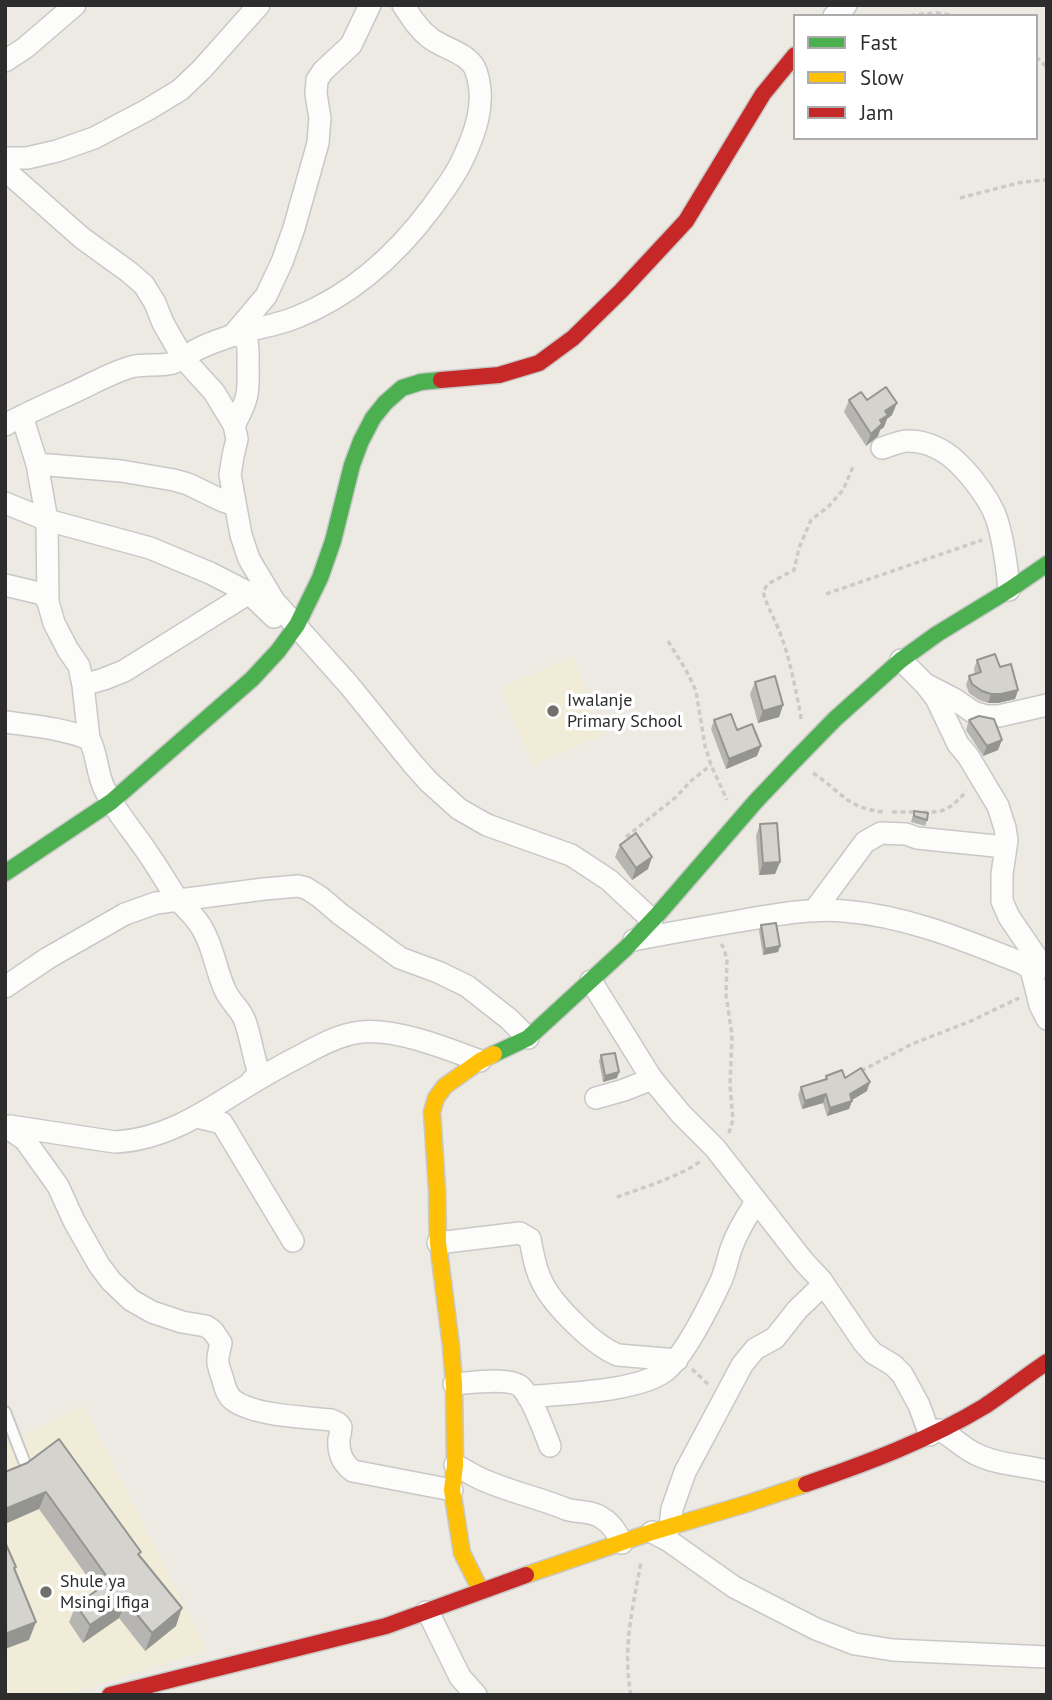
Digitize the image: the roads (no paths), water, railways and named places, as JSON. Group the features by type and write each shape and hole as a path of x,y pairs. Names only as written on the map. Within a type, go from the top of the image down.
{"street":[{"path":"5,159 27,158 57,151 94,138 180,90 259,5"},
{"path":"233,335 265,296 282,262 294,228 318,144 320,111 316,94 319,77 351,45 370,5"},
{"path":"248,1085 259,1073 245,1020 224,987 203,929 195,916 178,900 111,802 97,771 93,745 89,739 79,666 54,623 48,602 47,520 37,464 14,421 52,401 134,366 174,363 199,348 233,335 299,316 330,300 384,262 417,226 457,172 471,141 479,114 481,94 474,66 465,57 427,36 403,5"},
{"path":"5,61 25,48 64,9"},
{"path":"5,873 111,802 252,679 278,651 320,578 333,541 352,464 373,418 384,403 402,388 421,382 499,375 539,363 573,338 686,221 763,94 793,57"},
{"path":"5,170 82,238 144,285 183,358 214,392 234,425 237,439 230,475 234,505 249,559 293,629"},
{"path":"233,335 246,337 250,377 246,403 234,425"},
{"path":"881,448 906,441 925,443 942,450 957,462 989,502 997,518 1009,590"},
{"path":"37,464 121,471 174,480 234,505"},
{"path":"5,503 47,520 150,548 249,593 293,629 349,685 429,782 453,804 487,825 571,855 587,864 652,920"},
{"path":"481,1591 462,1553 452,1490 455,1465 454,1384 438,1243 433,1108 436,1098 445,1086 480,1061 528,1038 591,981 634,940 795,760 835,719 901,660 1047,564"},
{"path":"5,585 43,594 48,602"},
{"path":"83,685 124,671 249,593"},
{"path":"901,660 936,698 958,744 998,806 1007,840 1002,874 1002,901 1009,918 1037,958 1041,977 1040,1005 1047,1018"},
{"path":"925,684 973,712 986,716 999,716 1047,705"},
{"path":"5,722 71,732 89,739"},
{"path":"814,911 860,846 881,833 900,833 917,838 1005,847"},
{"path":"5,987 48,958 125,914 156,903 298,886 320,897 400,958 467,986 509,1018 528,1038"},
{"path":"634,940 767,916 842,911 894,918 931,928 1022,963 1041,977"},
{"path":"591,981 652,1079 681,1114 715,1148 824,1283 864,1343 902,1374 934,1432"},
{"path":"5,1126 115,1142 131,1141 165,1132 197,1117 319,1046 363,1031 418,1040 480,1061"},
{"path":"596,1098 652,1079"},
{"path":"197,1117 222,1123 293,1241"},
{"path":"5,1126 25,1140 58,1186 74,1222 111,1281 131,1300 152,1312 182,1322 206,1326 213,1331 221,1343 216,1363 225,1388 234,1400 268,1412 339,1423 341,1454 344,1462 353,1471 452,1490"},
{"path":"528,1397 640,1383 666,1371 677,1360 720,1284 740,1228 756,1202"},
{"path":"438,1243 523,1234 530,1239 536,1268 544,1287 567,1315 599,1345 618,1355 677,1360"},
{"path":"646,1534 672,1509 685,1472 747,1357 755,1349 775,1338 797,1310 824,1283"},
{"path":"110,1695 386,1626 646,1534 834,1474 895,1452 984,1406 1047,1362"},
{"path":"454,1384 511,1383 523,1388 550,1446"},
{"path":"934,1432 947,1433 976,1454 1003,1463 1047,1471"},
{"path":"455,1465 480,1479 568,1510 595,1514 615,1530 646,1534 669,1541 734,1587 817,1629 855,1644 893,1650 1047,1657"},
{"path":"426,1612 437,1628 460,1677 476,1695"}],"lane":[{"path":"5,1412 24,1461"}],"place":[{"name":"Iwalanje Primary School","path":"553,711"},
{"name":"Shule ya Msingi Ifiga","path":"46,1592"}]}
